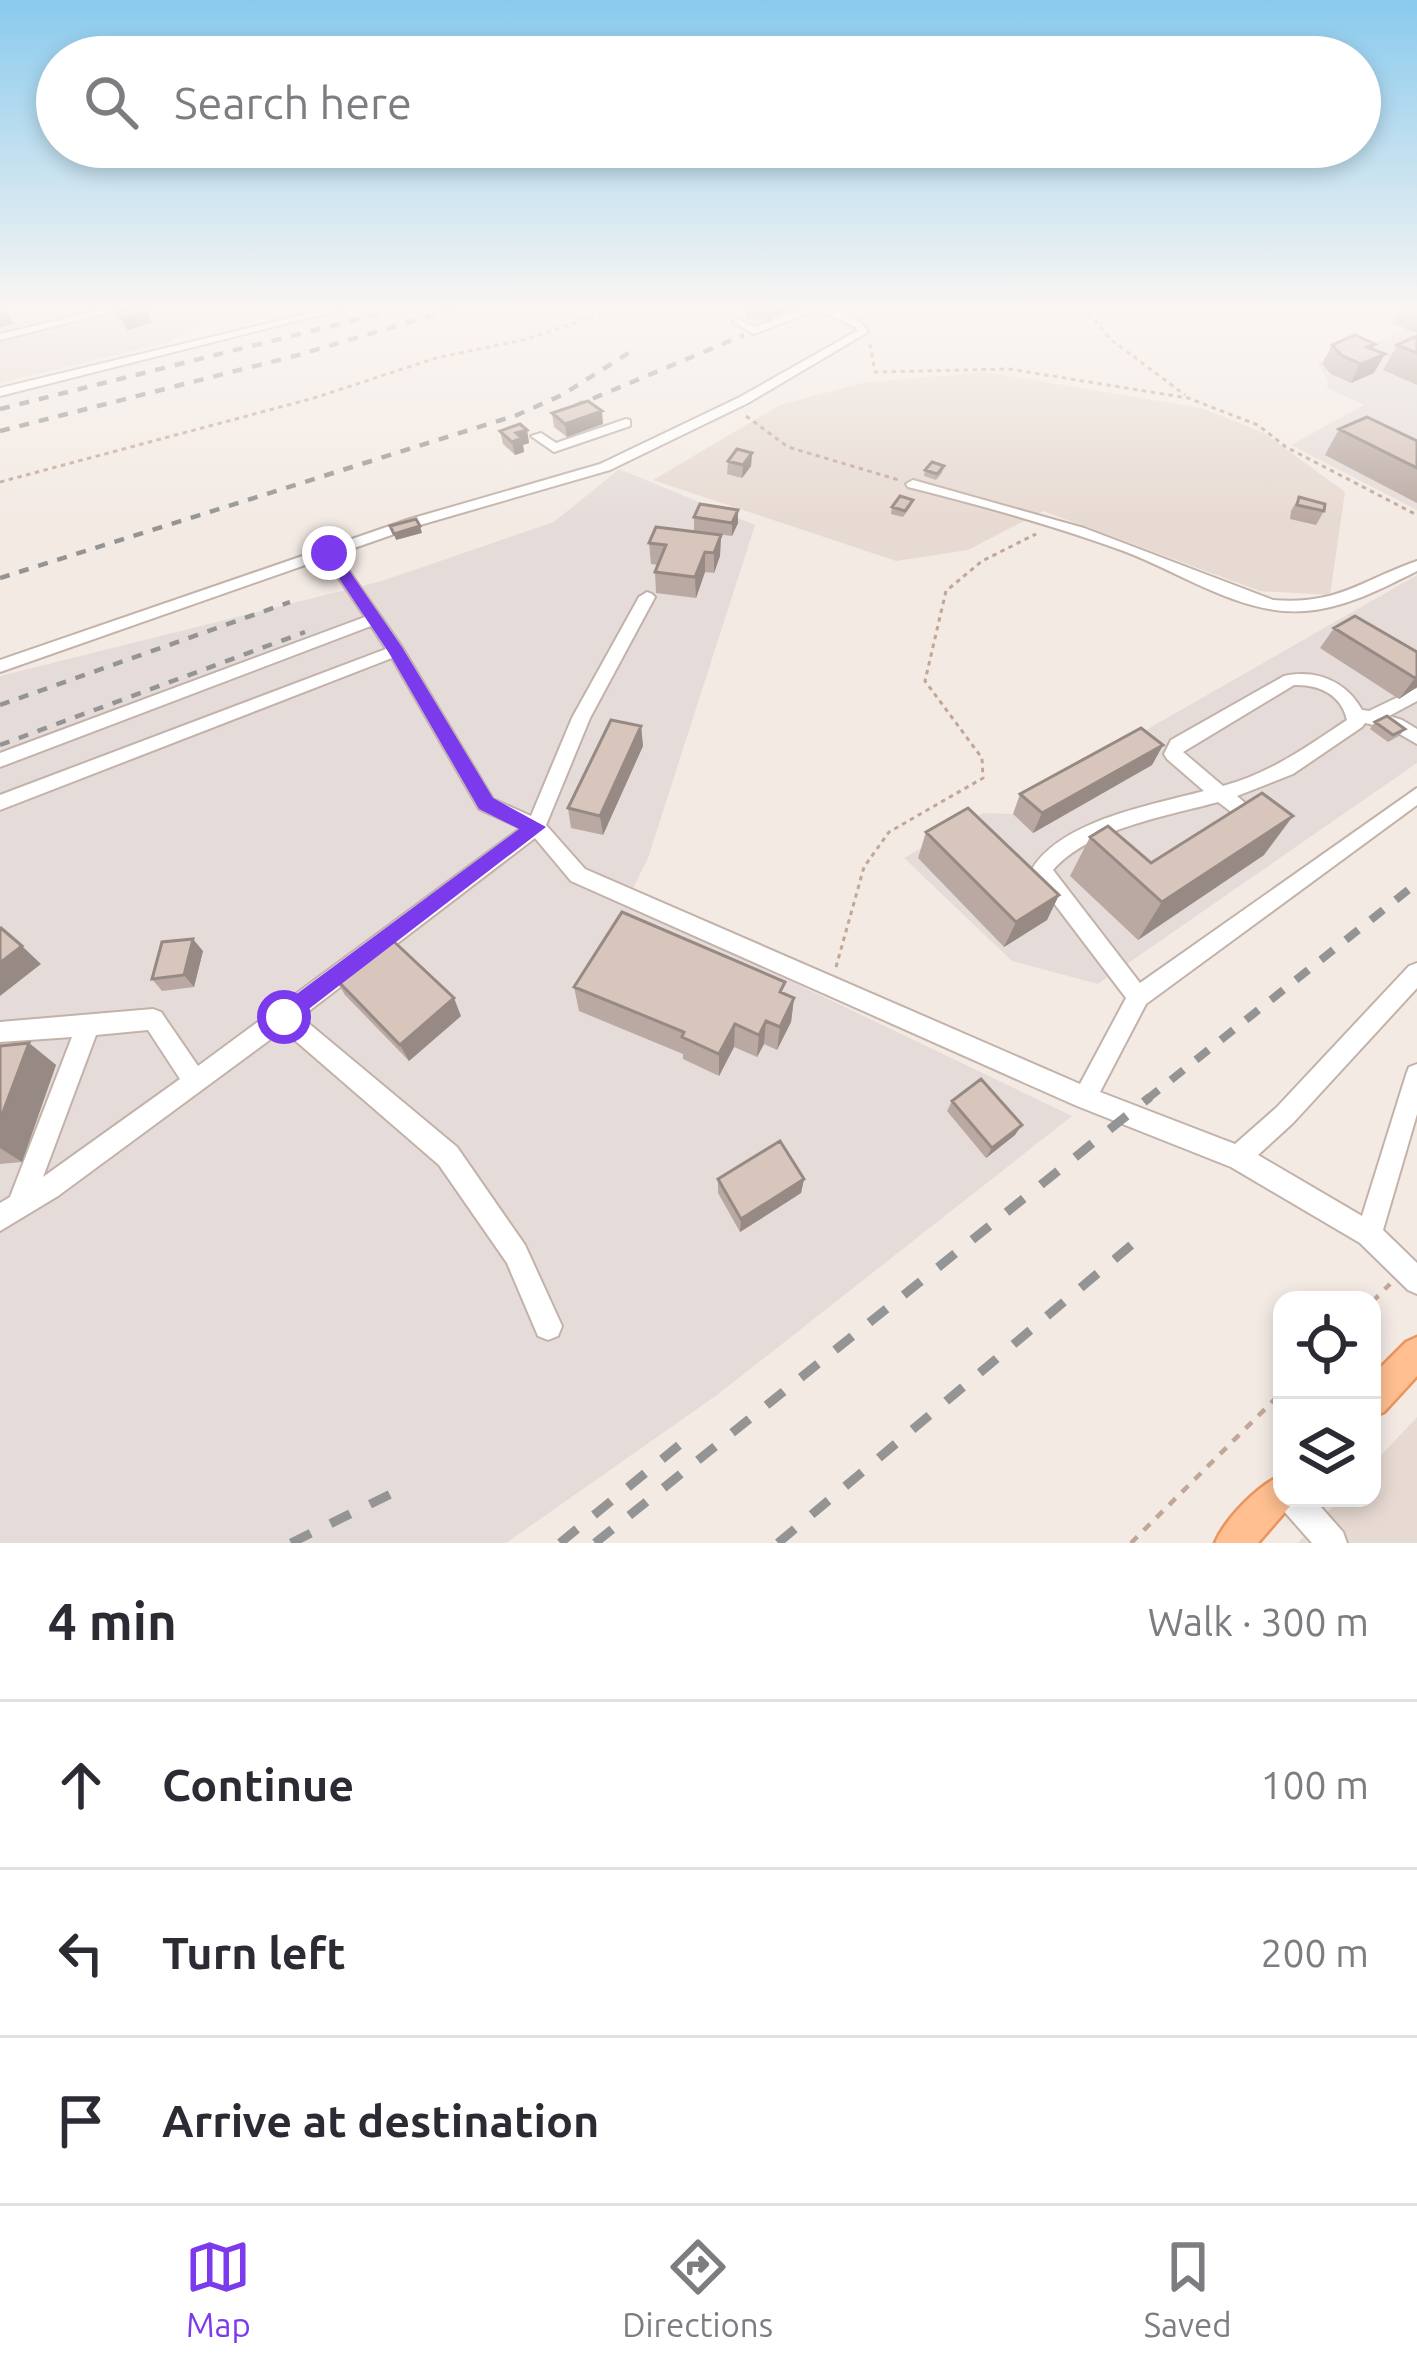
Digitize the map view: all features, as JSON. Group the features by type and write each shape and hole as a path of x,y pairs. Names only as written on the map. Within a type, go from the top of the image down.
{"main road":[{"path":"1373,1399 1417,1353"},
{"path":"1233,1543 1273,1501"}],"lane":[{"path":"0,392 57,378"},
{"path":"0,666 415,522 604,467 782,378"},
{"path":"611,413 658,442"},
{"path":"537,436 554,448 626,423"},
{"path":"913,484 1137,551 1222,590 1286,607 1348,602 1417,566"},
{"path":"329,553 396,651 486,804 536,827 578,875 1085,1097 1238,1157 1369,1234 1417,1281"},
{"path":"9,1212 284,1017 536,827 581,718 647,598"},
{"path":"0,760 375,619"},
{"path":"0,802 396,651"},
{"path":"1265,827 1173,754 1177,745 1290,680 1307,675 1320,680 1364,717 1396,724 1417,738"},
{"path":"1138,998 1042,869 1047,859 1080,839 1268,778 1364,717 1417,694"},
{"path":"1085,1097 1138,998 1417,795"},
{"path":"1238,1157 1286,1114 1417,973"},
{"path":"284,1017 448,1156 517,1254 548,1326"},
{"path":"0,1032 153,1019 195,1081"},
{"path":"9,1212 88,1026"},
{"path":"1369,1234 1417,1075"},
{"path":"1301,1507 1331,1543"}],"path":[{"path":"0,482 375,378"},
{"path":"1065,378 1188,398 1258,425 1286,447 1417,515"},
{"path":"1162,378 1188,398"},
{"path":"744,400 746,420 788,447 913,484"},
{"path":"831,986 865,867 889,832 983,778 982,758 954,727 926,681 946,591 982,561 1031,538 1048,523"},
{"path":"1131,1543 1275,1399"}],"shaded area":[{"path":"1021,378 1201,408 1264,433 1345,492 1330,595 1260,591 1043,511 968,550 896,561 653,480 780,405 862,383"},
{"path":"1326,378 1417,378 1417,510 1291,445 1364,405 1326,387"},
{"path":"619,469 755,525 648,858 626,902 1072,1116 717,1395 506,1543 0,1543 0,676 382,581 554,522"},
{"path":"1417,575 1417,763 1098,984 1012,961 904,858 983,813 1013,814 1139,734"},
{"path":"1417,1417 1417,1543 1298,1543 1332,1507 1381,1507 1381,1455"}],"building":[{"path":"588,401 602,411 565,424 552,413"},
{"path":"1367,417 1417,441 1417,468 1339,429"},
{"path":"520,424 527,430 516,433 522,438 512,442 500,431"},
{"path":"737,449 752,453 743,465 728,461"},
{"path":"932,462 944,466 937,474 925,470"},
{"path":"900,496 913,500 905,511 892,507"},
{"path":"1299,497 1325,504 1324,511 1297,505"},
{"path":"700,504 738,510 732,523 694,517"},
{"path":"416,519 420,526 394,534 390,526"},
{"path":"656,527 721,535 714,553 705,552 695,577 655,572 666,545 649,543"},
{"path":"1355,616 1417,652 1417,677 1334,628"},
{"path":"1387,716 1405,729 1393,735 1375,722"},
{"path":"611,720 641,726 600,816 568,808"},
{"path":"1141,728 1163,745 1042,813 1020,794"},
{"path":"1262,793 1293,816 1162,902 1090,837 1108,826 1151,863"},
{"path":"968,808 1059,895 1016,922 926,832"},
{"path":"622,912 785,982 780,992 794,998 780,1027 766,1021 759,1035 735,1024 719,1054 682,1037 684,1032 574,987"},
{"path":"0,929 22,946 0,963"},
{"path":"388,936 454,998 400,1045 334,977"},
{"path":"193,939 184,975 152,979 162,942"},
{"path":"29,1043 0,1120 0,1046"},
{"path":"981,1079 1022,1125 992,1148 952,1101"},
{"path":"780,1141 804,1179 741,1219 718,1179"}],"railway":[{"path":"0,409 124,378"},
{"path":"0,431 208,378"},
{"path":"0,578 517,415 589,378"},
{"path":"556,414 642,378"},
{"path":"0,705 290,602"},
{"path":"0,745 305,632"},
{"path":"1146,1100 1417,883"},
{"path":"595,1543 1150,1097"},
{"path":"778,1543 1142,1236"},
{"path":"560,1543 683,1442"},
{"path":"291,1543 405,1487"}],"route":[{"path":"284,1017 536,827 486,804 396,651 329,553"}]}
